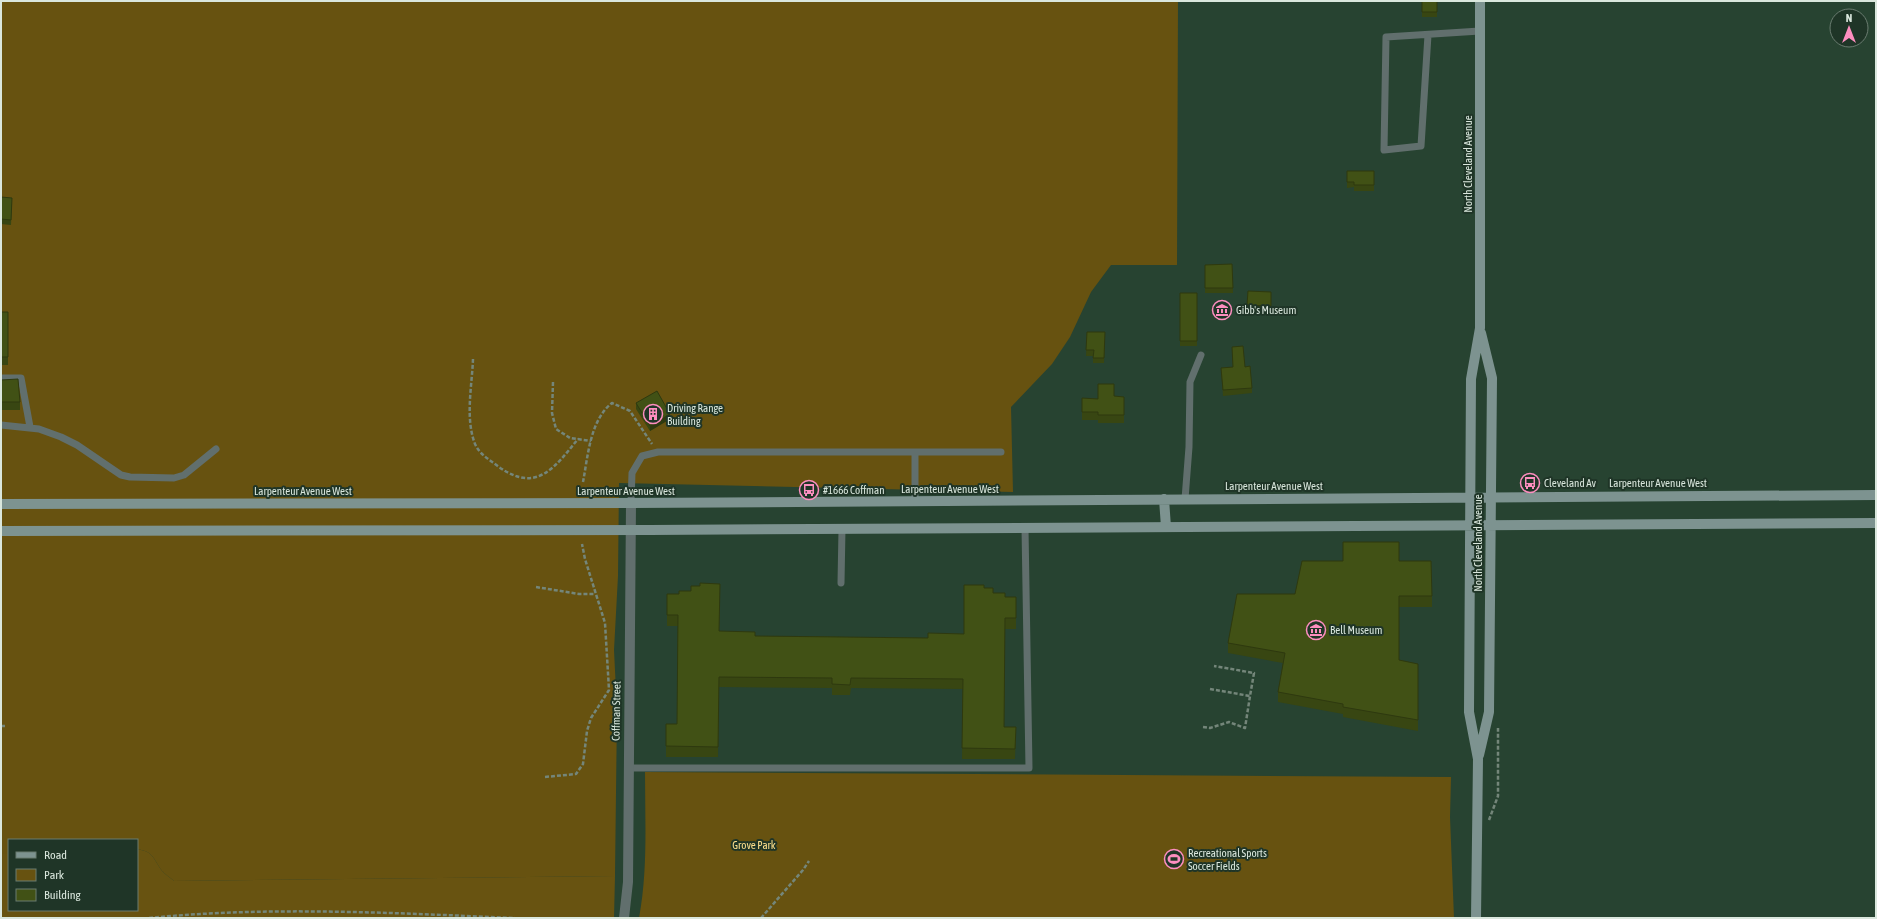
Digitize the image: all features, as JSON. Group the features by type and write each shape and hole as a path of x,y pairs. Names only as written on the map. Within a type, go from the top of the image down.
{"main road":[{"name":"North Cleveland Avenue","path":"1476,918 1478,759 1469,712 1471,379 1480,328 1480,1"},
{"name":"North Cleveland Avenue","path":"1478,759 1489,712 1492,378 1480,328"},
{"name":"Larpenteur Avenue West","path":"1,504 631,503 1470,496 1876,495"},
{"path":"1164,499 1166,527"},
{"path":"1,531 631,530 1876,523"}],"street":[{"name":"Coffman Street","path":"624,918 628,882 631,503"}],"lane":[{"path":"1428,35 1421,146 1384,150 1386,37 1480,31"},
{"path":"1184,499 1189,447 1190,382 1201,355"},
{"path":"1,378 21,378 30,427"},
{"path":"1,424 39,428 61,437 77,445 116,473 130,477 174,478 184,475 216,449"},
{"path":"631,503 632,473 642,456 658,452 1001,452"},
{"path":"915,452 915,501"},
{"path":"628,768 1029,768 1025,528"},
{"path":"842,529 842,583"}],"path":[{"path":"473,359 470,411 471,426 476,444 483,455 514,475 525,479 535,478 544,475 561,460 578,439"},
{"path":"553,382 552,413 554,426 562,434 591,441"},
{"path":"583,482 591,441 600,416 612,403 630,411 658,452"},
{"path":"545,777 576,774 583,764 587,731 591,718 609,690 605,623 595,594 582,544"},
{"path":"536,587 579,594 595,594"},
{"path":"1203,727 1210,728 1229,722 1245,728 1254,673 1214,666"},
{"path":"1210,689 1250,696"},
{"path":"761,918 803,870 808,862"},
{"path":"149,918 184,915 331,912 515,918"}],"shaded area":[{"path":"1,1 1876,1 1876,918 1,918"},
{"path":"138,849 148,852 154,858 160,869 174,881 615,876 614,918 1,918 1,854 8,854 8,911 138,911"}],"green space":[{"path":"1,1 1178,1 1177,265 1111,265 1091,292 1070,337 1052,364 1011,407 1013,492 619,483 618,576 614,650 617,711 615,876 174,881 160,869 154,858 148,852 138,849 138,839 8,839 8,854 1,854"},
{"name":"Grove Park","path":"645,772 1451,777 1450,817 1454,918 639,918 645,863"}],"building":[{"path":"1422,1 1437,1 1437,12 1422,12"},
{"path":"1347,171 1374,171 1374,185 1354,185 1354,182 1347,182"},
{"path":"1,197 12,198 11,220 1,219"},
{"path":"1232,264 1233,288 1205,288 1205,265"},
{"path":"1248,291 1271,292 1271,306 1247,305"},
{"path":"1180,293 1197,293 1197,341 1180,341"},
{"path":"1,312 8,312 8,357 1,357"},
{"path":"1087,332 1105,332 1104,358 1093,358 1094,350 1086,350"},
{"path":"1243,346 1245,367 1250,366 1252,388 1223,390 1221,368 1233,367 1232,347"},
{"path":"18,379 20,402 1,402 1,380"},
{"path":"1098,384 1114,384 1114,396 1124,397 1124,415 1098,415 1098,412 1082,412 1082,398 1098,399"},
{"name":"Driving Range Building","path":"657,391 670,414 650,426 636,403"},
{"name":"Bell Museum","path":"1343,542 1399,542 1399,561 1431,561 1432,596 1399,596 1399,660 1418,664 1418,720 1343,707 1343,704 1278,692 1285,653 1228,643 1237,594 1295,594 1302,561 1343,561"},
{"path":"700,583 720,584 719,631 755,632 755,636 928,638 928,633 964,634 964,585 984,585 984,588 993,588 993,593 1005,593 1005,597 1016,597 1016,618 1005,618 1004,727 1016,727 1015,749 962,748 963,679 851,678 850,685 832,684 832,678 719,677 718,747 666,746 666,724 677,724 678,615 667,615 667,594 679,594 679,591 691,591 691,586 700,586"}],"place":[{"name":"Gibb's Museum","path":"1222,310"},
{"name":"Driving Range Building","path":"653,414"},
{"name":"Cleveland Av","path":"1530,483"},
{"name":"#1666 Coffman","path":"809,490"},
{"name":"Bell Museum","path":"1316,630"},
{"name":"Recreational Sports Soccer Fields","path":"1174,859"}]}
